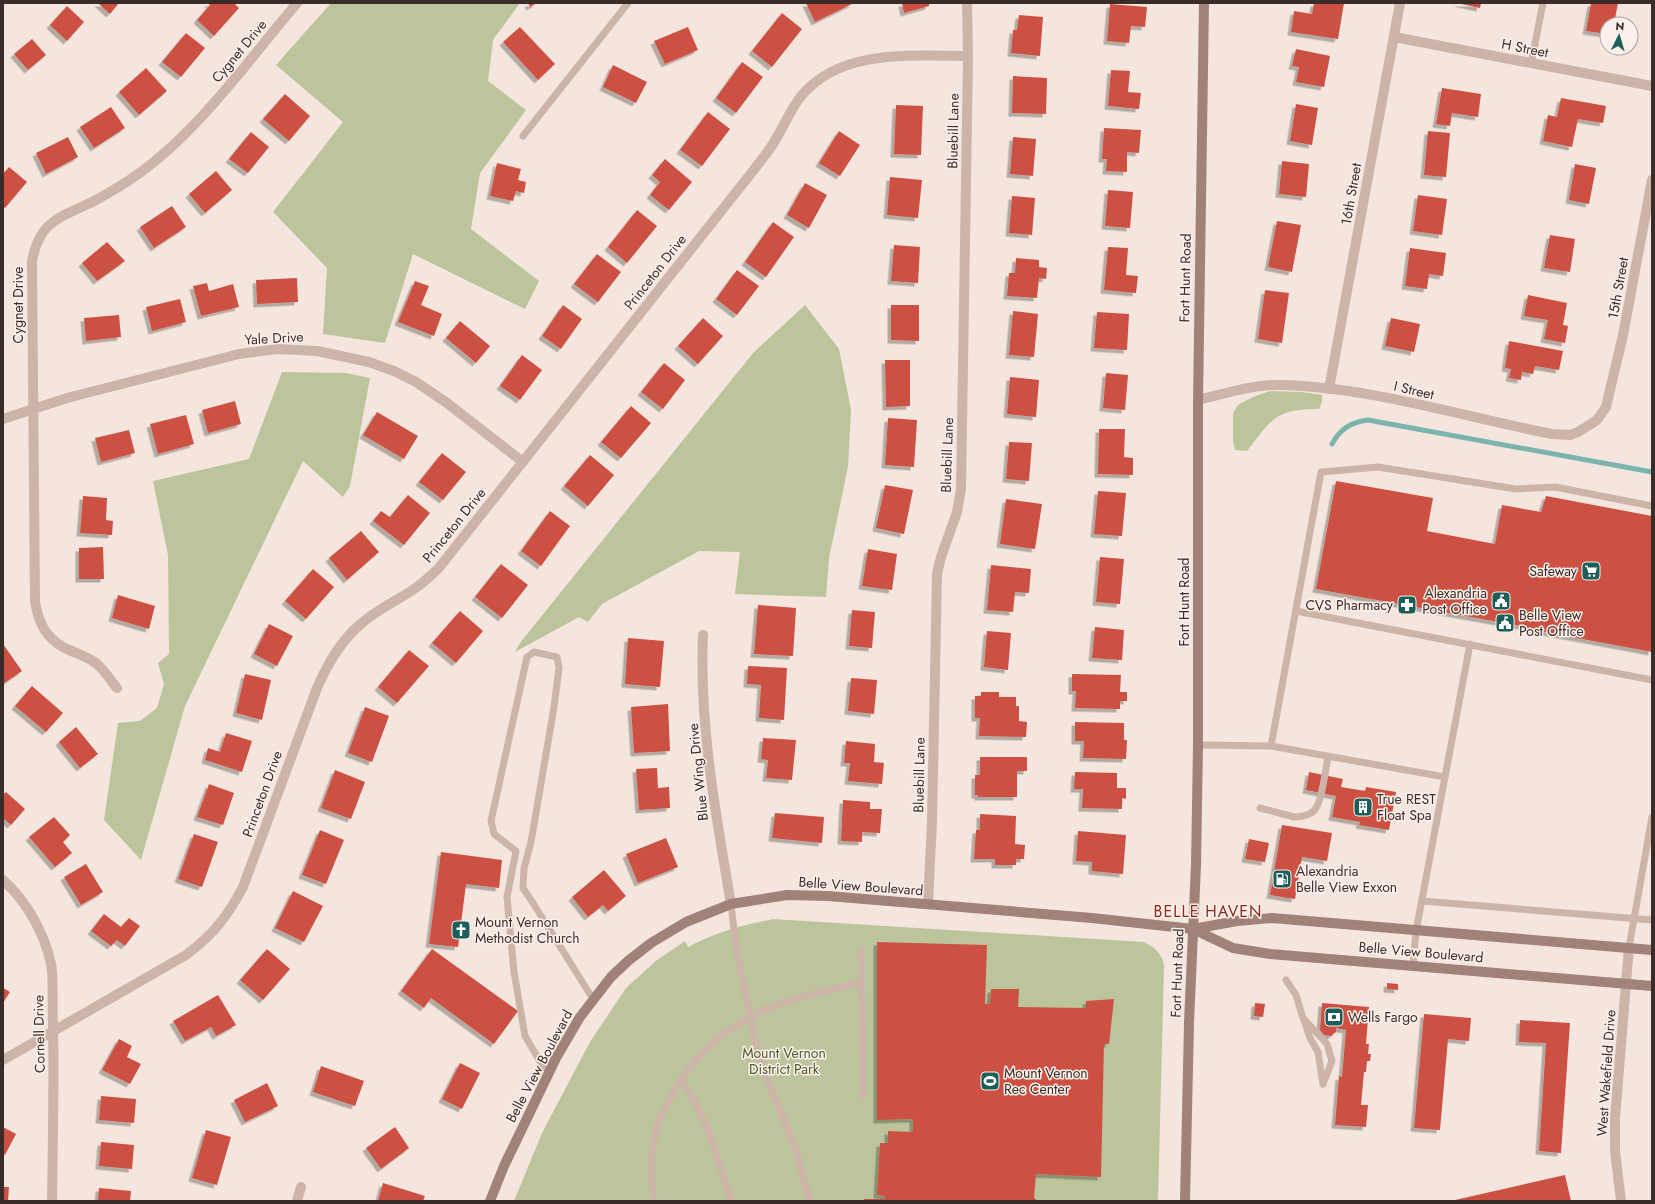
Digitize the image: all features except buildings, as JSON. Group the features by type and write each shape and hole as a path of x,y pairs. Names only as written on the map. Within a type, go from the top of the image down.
{"main road":[{"name":"Fort Hunt Road","path":"1185,1201 1189,1023 1196,865 1198,745 1198,400 1204,3"},
{"name":"Belle View Boulevard","path":"490,1201 504,1166 548,1075 580,1017 593,999 617,972 651,943 686,922 731,904 787,895 828,896 1144,923 1193,929 1237,921 1272,918 1652,950"},
{"name":"Belle View Boulevard","path":"1193,929 1233,948 1270,954 1652,986"}],"street":[{"name":"Cygnet Drive","path":"117,688 98,665 63,647 51,638 37,616 34,601 32,262 34,248 40,235 49,224 58,217 96,200 129,180 174,145 215,101 296,3"},
{"name":"Bluebill Lane","path":"928,904 932,821 938,574 941,557 957,512 961,490 968,56 967,3"},
{"name":"16th Street","path":"1329,389 1400,3"},
{"name":"H Street","path":"1394,37 1652,86"},
{"name":"Princeton Drive","path":"3,1060 186,955 202,943 219,926 232,908 243,887 317,688 332,658 347,637 362,623 378,611 416,588 438,569 756,167 774,143 802,94 817,81 834,72 856,63 875,58 899,56 968,56"},
{"name":"15th Street","path":"1608,400 1623,335 1652,180"},
{"name":"Yale Drive","path":"3,419 67,398 239,354 278,350 317,351 369,362 394,371 416,382 523,462"},
{"name":"I Street","path":"1198,400 1250,388 1280,384 1329,389 1387,398 1552,434 1570,434 1588,427 1597,420 1606,407 1608,400"},
{"name":"Blue Wing Drive","path":"703,635 704,705 712,791 731,904"},
{"name":"Cornell Drive","path":"3,880 26,906 43,938 51,965 54,1089 52,1201"},
{"name":"West Wakefield Drive","path":"1621,1201 1615,1151 1615,1118 1629,948"},
{"path":"297,1201 302,1188"}],"lane":[{"path":"523,136 628,3"},
{"path":"1531,64 1543,3"},
{"path":"1271,746 1321,472 1378,467 1516,489 1555,488 1652,506"},
{"path":"1296,611 1652,680"},
{"path":"1413,966 1416,931 1470,644"},
{"path":"548,1075 525,1036 514,972 507,897 516,851 494,834 491,821 527,657 534,652 557,657 559,668 554,707 531,842 524,868 523,888 593,999"},
{"path":"1198,745 1271,746 1445,777"},
{"path":"1260,808 1294,817 1312,813 1317,808 1320,801 1328,756"},
{"path":"1629,948 1652,817"},
{"path":"1422,901 1652,920"},
{"path":"731,904 736,947 756,1044 763,1068 796,1150 810,1201"},
{"path":"861,951 863,1096"},
{"path":"1286,980 1296,995 1303,1018 1310,1038 1318,1052 1323,1084 1332,1061 1327,1044 1303,1018"},
{"path":"654,1201 652,1155 655,1133 662,1116 682,1080 694,1062 710,1045 727,1031 750,1017 773,1006 823,991 861,983"},
{"path":"682,1080 696,1104 710,1134 731,1201"}],"green space":[{"path":"331,3 520,3 493,40 488,81 526,110 480,173 471,229 539,281 525,309 413,254 385,343 323,334 327,268 273,212 343,122 276,65"},
{"path":"805,305 839,349 851,410 848,467 829,558 826,597 735,594 740,552 699,551 602,604 588,622 579,617 515,652 520,643 753,353"},
{"path":"282,372 346,373 370,378 350,486 343,497 303,461 185,706 141,860 104,820 118,723 140,721 157,708 164,684 158,663 169,654 168,555 153,481 249,459"},
{"path":"1270,391 1302,392 1322,395 1322,402 1319,409 1304,409 1283,414 1269,424 1247,451 1235,450 1233,441 1233,413 1238,405 1253,397"},
{"name":"Mount Vernon District Park","path":"773,919 1144,942 1154,948 1161,957 1164,965 1158,1201 514,1201 542,1133 590,1042 626,988 657,960 685,941 688,947 720,933"}],"waterway":[{"path":"1332,444 1342,430 1356,422 1368,420 1652,472"}],"place":[{"name":"Safeway","path":"1591,571"},
{"name":"Alexandria Post Office","path":"1501,601"},
{"name":"CVS Pharmacy","path":"1407,605"},
{"name":"Belle View Post Office","path":"1505,623"},
{"name":"True REST Float Spa","path":"1363,807"},
{"name":"Alexandria Belle View Exxon","path":"1282,879"},
{"name":"Mount Vernon Methodist Church","path":"461,930"},
{"name":"Wells Fargo","path":"1334,1017"},
{"name":"Mount Vernon Rec Center","path":"990,1081"}],"district":[{"name":"BELLE HAVEN","path":"1208,911"}]}
